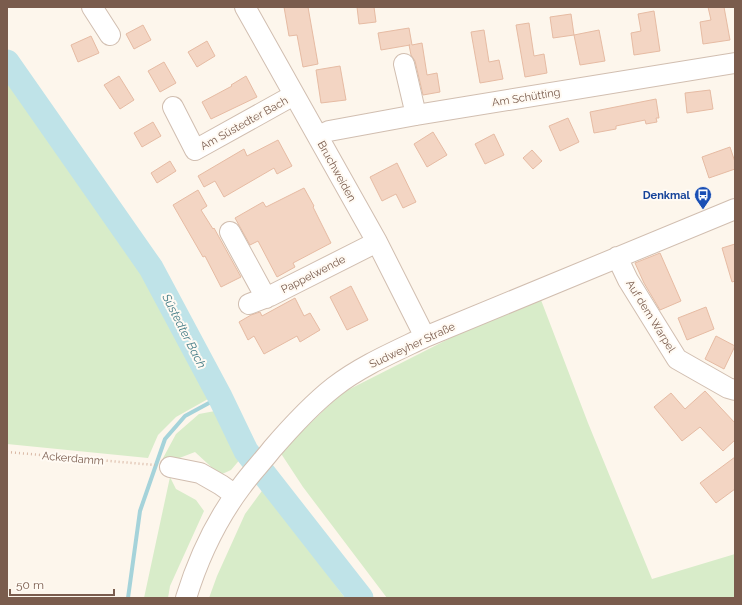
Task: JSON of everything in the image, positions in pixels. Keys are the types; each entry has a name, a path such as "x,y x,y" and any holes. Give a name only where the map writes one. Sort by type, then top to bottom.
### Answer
{"street":[{"path":"92,7 110,35"},
{"name":"Bruchweiden","path":"245,7 377,242 424,337"},
{"name":"Am Schütting","path":"318,136 329,131 416,115 735,63"},
{"path":"404,64 416,115"},
{"name":"Am Süstedter Bach","path":"173,107 195,150 294,95"},
{"name":"Sudweyher Straße","path":"186,598 191,581 219,520 238,491 287,432 317,401 335,386 353,374 424,337 735,209"},
{"name":"Pappelwende","path":"230,232 257,301 377,242"},
{"name":"Auf dem Warpel","path":"617,257 628,280 677,359 728,388 735,390"},
{"path":"170,467 200,473 222,485 238,491"}],"path":[{"name":"Ackerdamm","path":"7,452 140,464"}],"green space":[{"path":"7,74 143,272 197,372 208,399 176,417 158,435 148,458 7,444"},
{"path":"541,300 588,423 652,579 735,554 735,598 387,598 303,487 280,452 342,393 478,324"},
{"path":"215,411 242,457 231,470 220,475 195,452 169,462 162,460 176,434 199,414"},
{"path":"170,477 176,489 196,500 204,511 170,586 168,598 144,598"},
{"path":"264,488 345,598 209,598 217,576 245,514"}],"building":[{"path":"284,7 308,7 318,64 303,67 297,35 289,36"},
{"path":"357,7 374,7 376,22 359,24"},
{"path":"708,7 724,7 730,40 703,44 700,22 711,20"},
{"path":"654,11 660,51 634,55 631,33 641,31 638,14"},
{"path":"571,14 574,35 553,38 550,17"},
{"path":"529,23 534,56 544,54 547,73 525,77 516,25"},
{"path":"143,25 151,40 134,49 126,34"},
{"path":"409,28 412,45 422,43 427,75 437,73 440,92 423,95 415,61 411,55 409,45 381,50 378,33"},
{"path":"484,30 489,62 499,60 503,79 480,83 471,32"},
{"path":"599,30 605,61 580,65 574,35"},
{"path":"91,36 99,53 78,62 71,45"},
{"path":"207,41 215,56 197,67 188,52"},
{"path":"164,62 176,83 160,92 148,71"},
{"path":"340,66 346,100 321,103 316,70"},
{"path":"119,76 134,100 120,109 104,85"},
{"path":"246,76 257,97 211,119 202,102 232,86 231,85"},
{"path":"710,90 713,109 687,113 685,93"},
{"path":"656,99 659,118 656,118 657,122 646,124 645,120 616,126 616,129 594,133 590,112"},
{"path":"568,118 579,142 560,151 549,126"},
{"path":"153,122 161,136 142,147 134,133"},
{"path":"433,132 447,155 427,167 414,144"},
{"path":"494,134 504,155 485,164 475,144"},
{"path":"278,140 292,166 277,174 274,168 224,197 215,181 204,187 198,176 244,149 247,156"},
{"path":"730,147 735,162 735,169 709,178 702,157"},
{"path":"532,150 542,161 533,169 523,158"},
{"path":"170,161 176,171 157,183 151,173"},
{"path":"397,163 416,202 403,208 396,194 382,201 370,177"},
{"path":"304,188 331,243 293,263 295,267 277,277 258,241 250,245 235,218 263,202 266,207"},
{"path":"198,190 207,206 201,210 213,229 214,228 241,277 221,287 205,256 203,257 173,205"},
{"path":"735,244 735,281 732,282 722,248"},
{"path":"660,253 681,301 660,310 644,283 635,263"},
{"path":"351,286 368,320 347,330 330,297"},
{"path":"295,298 304,316 310,313 320,330 300,342 297,336 264,354 254,336 248,340 239,322 260,312 262,316"},
{"path":"706,307 714,329 687,340 678,318"},
{"path":"716,336 735,346 724,369 705,359"},
{"path":"705,391 735,423 735,440 723,451 700,427 682,441 654,407 671,393 685,409"},
{"path":"735,457 735,489 716,503 700,483"}],"waterway":[{"name":"Süstedter Bach","path":"7,62 151,268 220,397 246,451 361,598"},
{"path":"128,598 140,511 165,439 185,416 220,397"}],"place":[{"name":"Denkmal","path":"703,210"}]}
